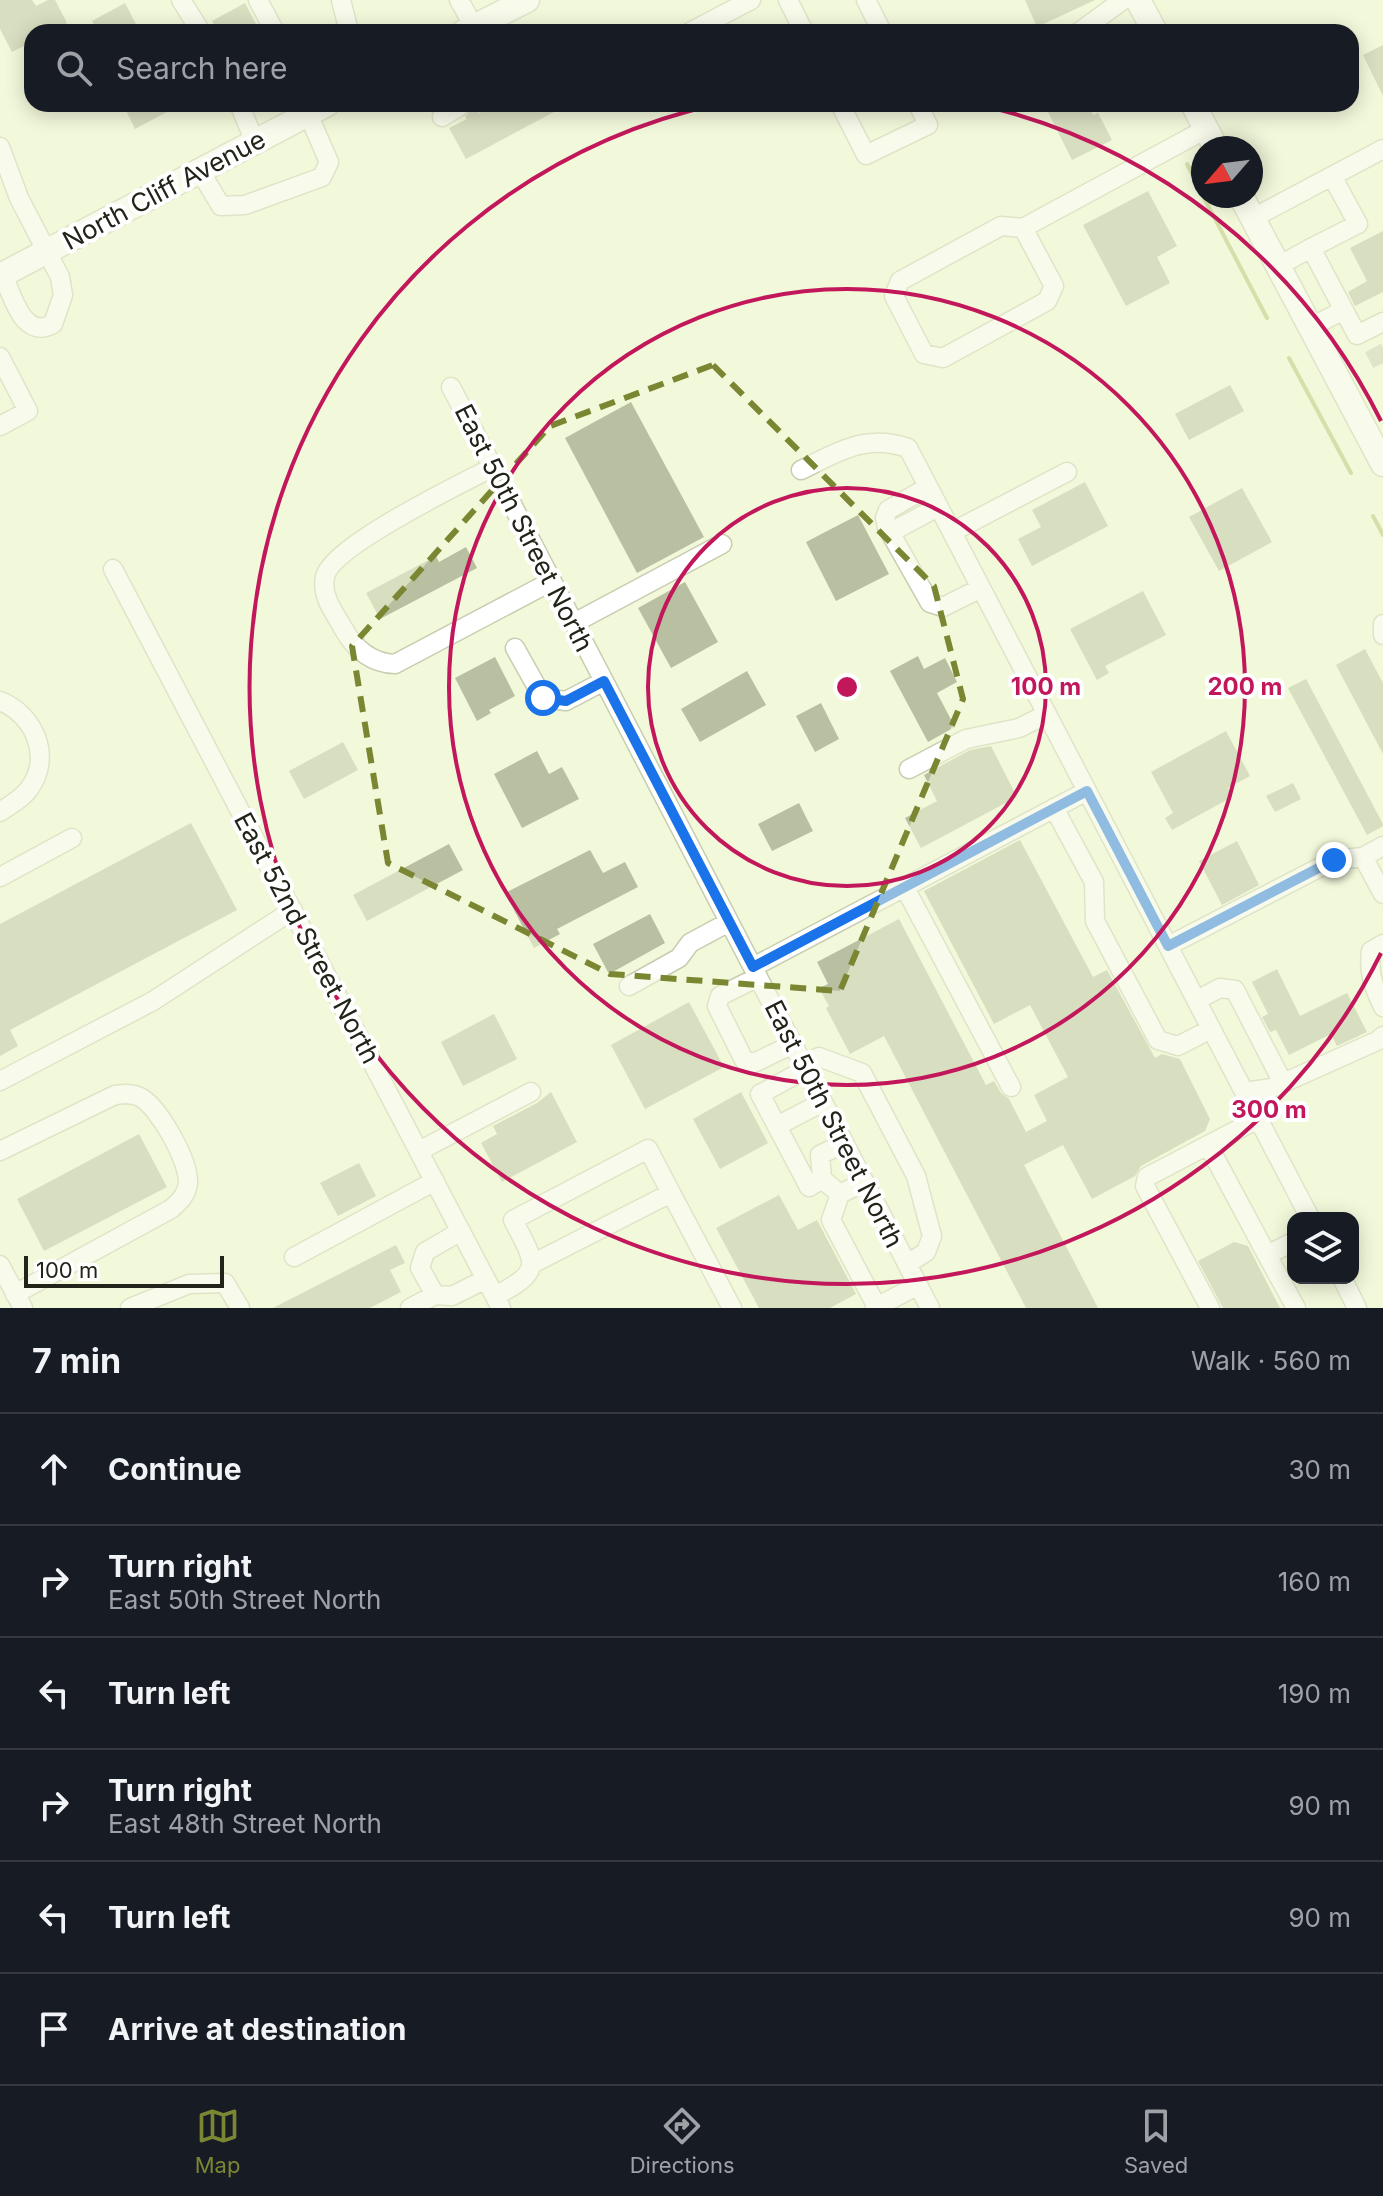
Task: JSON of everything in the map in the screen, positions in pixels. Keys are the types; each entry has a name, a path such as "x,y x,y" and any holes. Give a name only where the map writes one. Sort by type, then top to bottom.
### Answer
{"main road":[{"path":"481,24 527,0"},
{"path":"1138,0 1151,24"},
{"name":"North Cliff Avenue","path":"2,275 309,112"},
{"path":"1197,112 1209,136"},
{"path":"1248,208 1381,454"}],"street":[{"path":"181,0 196,24"},
{"path":"258,0 271,24"},
{"path":"341,0 347,24"},
{"path":"459,0 465,24"},
{"path":"705,24 751,0"},
{"path":"788,0 800,24"},
{"path":"866,0 878,24"},
{"path":"1090,24 1123,0"},
{"path":"242,112 255,142"},
{"path":"200,171 221,206 245,205 322,177 329,162 317,112"},
{"path":"442,117 450,112"},
{"path":"844,112 866,155 928,125 922,112"},
{"path":"0,147 19,198 60,277 63,295 53,324 42,330 33,328 21,314 2,275"},
{"path":"1023,228 1054,286 1047,301 943,358 924,354 894,296 900,281 1001,226 1023,228 1191,148"},
{"path":"1253,218 1383,149"},
{"path":"1278,266 1358,224 1332,176"},
{"path":"1311,248 1357,335 1375,334"},
{"path":"1311,327 1344,310"},
{"path":"0,357 28,411 0,426"},
{"path":"0,378 20,415"},
{"name":"East 50th Street North","path":"451,387 930,1308"},
{"path":"801,470 854,446 879,441 908,448 1307,1212"},
{"path":"493,467 359,540 325,574 324,594 350,642 381,663 395,664 552,581"},
{"path":"952,532 1067,472"},
{"path":"928,487 888,510 885,518 891,532 930,603 943,607 981,588"},
{"path":"891,532 938,507"},
{"path":"574,623 722,544"},
{"name":"East 52nd Street North","path":"113,569 498,1302"},
{"path":"1383,624 1383,635"},
{"path":"515,648 543,698 566,701 604,681"},
{"path":"0,701 20,713 31,726 41,756 30,788 0,812"},
{"path":"909,769 966,739 1019,728 1047,714"},
{"path":"793,1044 754,1063 744,1060 717,1006 720,996 755,972 904,886 1087,791"},
{"path":"1054,808 1094,882 1095,921 1158,1040 1178,1046 1211,1029"},
{"path":"0,877 72,838"},
{"path":"1168,946 1334,860 1363,857 1383,846"},
{"path":"1363,857 1383,894"},
{"path":"904,886 1011,1087"},
{"path":"0,1081 153,1001 293,910"},
{"path":"629,986 679,958 690,943 729,922"},
{"path":"1383,944 1371,951 1369,964 1372,983 1383,1007"},
{"path":"1197,1000 1220,988 1235,990 1283,1083"},
{"path":"1245,1092 1272,1088 1383,1036"},
{"path":"822,1179 809,1187 760,1094 797,1074 804,1065 819,1057 862,1073 916,1176 932,1236 926,1252 907,1264"},
{"path":"419,1151 531,1092"},
{"path":"0,1151 115,1095 135,1095 152,1106 162,1122 184,1162 188,1183 181,1200 171,1209 19,1301 0,1265"},
{"path":"777,1126 823,1102"},
{"path":"1210,1308 1145,1186 1147,1177 1258,1119"},
{"path":"840,1194 822,1179 820,1155 844,1143"},
{"path":"1208,1145 1296,1308"},
{"path":"498,1302 522,1283 529,1275 532,1264 531,1254 513,1220 648,1149 732,1308"},
{"path":"294,1257 435,1181"},
{"path":"864,1182 840,1194 831,1220 876,1307 918,1285"},
{"path":"532,1264 671,1193"},
{"path":"435,1295 420,1268 425,1252 461,1231"},
{"path":"1267,1255 1287,1245"},
{"path":"410,1308 435,1295 452,1296 486,1279"},
{"path":"130,1308 189,1284 225,1283 240,1308"},
{"path":"1345,1284 1357,1308"}],"highlighted area":[{"path":"713,365 934,586 963,699 840,991 610,974 388,863 352,646 550,426"}],"building":[{"path":"0,0 32,0 36,6 55,0 67,23 24,24 24,46 12,52 0,29"},
{"path":"1025,0 1095,0 1043,24 1036,24"},
{"path":"125,3 136,24 94,24 92,21"},
{"path":"245,3 256,24 214,24 212,21"},
{"path":"1383,45 1383,96 1363,55"},
{"path":"127,112 167,112 135,129"},
{"path":"470,112 554,112 466,159 449,128 467,119 465,117"},
{"path":"1048,112 1098,113 1112,140 1072,160"},
{"path":"1148,191 1177,246 1157,257 1170,283 1126,306 1083,225"},
{"path":"1383,231 1383,292 1355,306 1348,292 1367,281 1350,248"},
{"path":"1230,385 1244,411 1189,440 1175,414"},
{"path":"631,402 704,537 637,573 565,438"},
{"path":"1085,482 1108,526 1032,566 1018,539 1041,527 1032,510"},
{"path":"1242,488 1272,542 1219,571 1189,517"},
{"path":"858,515 889,574 836,601 806,542"},
{"path":"466,547 477,568 380,619 366,593 436,556 439,562"},
{"path":"685,582 718,642 671,668 638,608"},
{"path":"1143,591 1166,635 1105,666 1109,673 1097,680 1070,629"},
{"path":"1365,649 1383,683 1383,754 1336,665"},
{"path":"918,656 924,669 945,658 957,682 937,693 955,727 928,742 890,671"},
{"path":"495,657 515,696 489,710 491,713 477,721 455,678"},
{"path":"747,671 766,705 700,742 681,709"},
{"path":"1306,679 1383,824 1367,835 1288,688"},
{"path":"821,703 839,739 815,752 796,716"},
{"path":"1226,731 1250,776 1228,788 1232,797 1172,830 1165,818 1173,813 1151,772"},
{"path":"343,742 358,770 304,799 289,771"},
{"path":"991,746 1017,797 921,848 905,818 937,801 924,775 970,750"},
{"path":"537,751 549,774 562,767 579,799 522,828 494,774"},
{"path":"1293,783 1301,799 1275,812 1266,796"},
{"path":"799,803 813,831 772,851 758,824"},
{"path":"191,823 237,910 10,1030 18,1046 0,1056 0,924"},
{"path":"1020,840 1093,977 1107,970 1155,1058 1162,1054 1180,1059 1210,1119 1205,1131 1141,1166 1135,1176 1092,1199 1063,1145 1024,1165 1098,1308 1026,1308 884,1036 850,1054 819,988 828,984 817,962 899,919 986,1085 994,1081 1009,1099 1026,1132 1047,1121 1034,1095 1068,1077 1030,1005 994,1024 924,891"},
{"path":"1237,841 1259,885 1222,905 1199,861"},
{"path":"449,844 463,870 367,921 353,895"},
{"path":"590,850 603,873 625,862 638,887 557,929 560,934 534,948 505,893"},
{"path":"650,914 665,943 609,974 593,944"},
{"path":"1277,969 1300,1016 1347,993 1367,1032 1337,1046 1331,1034 1289,1055 1276,1030 1270,1032 1262,1017 1268,1014 1252,982"},
{"path":"689,1002 724,1067 645,1109 611,1045"},
{"path":"494,1014 517,1059 463,1086 441,1042"},
{"path":"551,1092 577,1142 502,1182 481,1143 497,1134 493,1126 537,1103"},
{"path":"741,1092 768,1143 720,1169 693,1119"},
{"path":"139,1134 167,1187 44,1251 17,1199"},
{"path":"359,1163 376,1196 338,1216 320,1183"},
{"path":"779,1195 798,1230 817,1220 856,1294 830,1308 759,1308 716,1228"},
{"path":"1234,1242 1248,1246 1280,1308 1223,1308 1198,1261"},
{"path":"396,1245 405,1263 390,1270 401,1292 370,1308 273,1308"}],"waterway":[{"path":"1187,164 1191,172"},
{"path":"1209,208 1267,318"},
{"path":"1289,358 1351,473"},
{"path":"1373,516 1383,535"}],"tunnel":[{"path":"1373,348 1383,367"}],"route":[{"path":"543,698 566,701 604,681 753,967 1087,791 1168,946 1334,860"}]}
